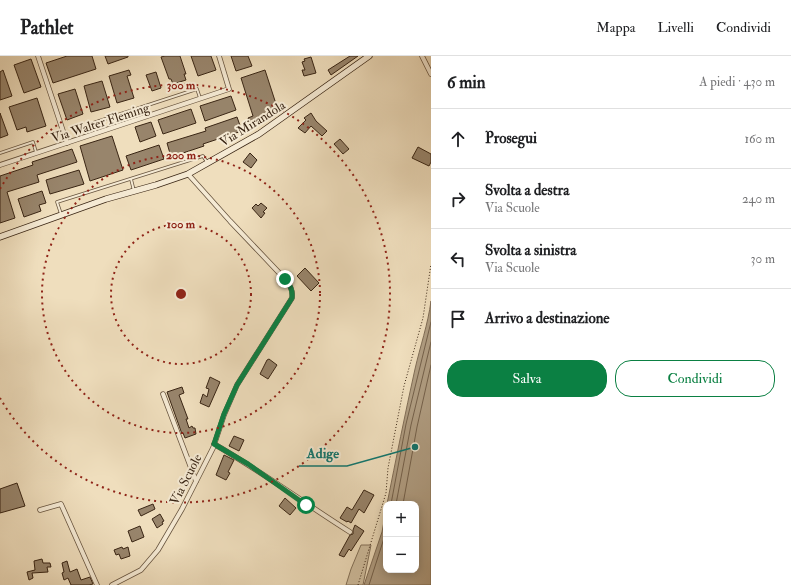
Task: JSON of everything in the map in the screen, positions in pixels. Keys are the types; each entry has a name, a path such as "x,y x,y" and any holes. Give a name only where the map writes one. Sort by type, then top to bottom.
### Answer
{"street":[{"path":"38,56 67,143"},
{"name":"Via Walter Fleming","path":"0,165 230,89 219,56"},
{"name":"Via Mirandola","path":"0,237 106,199 188,174 259,134 369,56"},
{"path":"422,56 431,74"},
{"name":"Via Scuole","path":"112,585 141,570 158,550 182,509 214,444 224,414 237,385 292,298 290,286 285,279 188,174"},
{"path":"164,394 196,481"},
{"path":"214,444 248,464 306,505 350,532"},
{"path":"40,510 61,504 97,585"}],"lane":[{"path":"96,134 93,123 197,89 200,99"},
{"path":"145,106 149,116"},
{"path":"0,153 33,142 36,153"},
{"path":"61,215 57,202 203,156 207,163"},
{"path":"131,179 134,191"}],"path":[{"path":"358,585 386,493 388,468 404,386 423,318 431,264"}],"shaded area":[{"path":"361,545 371,545 363,585 346,585 351,569"}],"water":[{"path":"431,301 431,585 364,585 383,527 383,573 419,573 419,501 388,501 411,386"}],"building":[{"path":"67,56 92,56 96,69 53,83 46,63"},
{"path":"105,56 128,56 128,57 108,64"},
{"path":"180,56 186,74 184,74 186,80 173,84 171,79 169,79 161,57"},
{"path":"191,56 211,56 216,70 198,76"},
{"path":"231,56 248,56 252,66 236,71"},
{"path":"350,56 358,56 331,75 328,70"},
{"path":"311,57 316,73 304,76 302,70 305,70 302,62 305,61 304,59"},
{"path":"31,59 41,87 24,93 14,65"},
{"path":"3,70 12,96 0,100 0,72"},
{"path":"129,70 131,75 127,76 134,98 117,103 109,76"},
{"path":"265,70 277,107 268,111 269,114 261,116 263,121 250,125 248,118 253,116 241,78"},
{"path":"156,72 161,88 152,91 146,75"},
{"path":"102,81 110,107 91,112 84,86"},
{"path":"75,89 83,114 67,120 58,94"},
{"path":"231,96 236,110 205,121 200,106"},
{"path":"37,98 46,126 27,132 26,127 17,130 9,107"},
{"path":"191,109 196,123 163,134 158,120"},
{"path":"0,113 8,135 0,138"},
{"path":"311,113 316,121 327,131 322,136 311,126 305,133 298,128 306,120 304,118"},
{"path":"237,117 242,131 203,144 204,146 171,157 167,143 206,131 205,128"},
{"path":"151,122 156,136 140,142 135,127"},
{"path":"112,136 123,170 90,181 80,146"},
{"path":"340,139 349,149 343,154 334,144"},
{"path":"159,145 164,159 131,170 126,156"},
{"path":"418,147 431,154 431,162 429,166 412,158"},
{"path":"72,149 77,162 37,175 39,182 7,192 15,218 0,223 0,176 33,165 32,162"},
{"path":"250,153 257,160 251,168 243,162"},
{"path":"79,170 84,184 50,194 46,180"},
{"path":"42,191 46,203 39,205 41,211 24,217 18,199"},
{"path":"261,203 267,208 263,212 265,213 261,218 252,208 256,204 258,206"},
{"path":"305,268 319,283 311,291 297,276"},
{"path":"269,359 277,365 268,379 260,374 267,360"},
{"path":"210,377 220,382 209,407 200,403 203,394 207,397 209,389 206,388"},
{"path":"182,387 184,393 179,395 188,419 186,419 189,428 192,426 195,428 196,434 185,438 183,433 182,434 167,392"},
{"path":"234,436 244,440 239,451 229,446"},
{"path":"224,455 234,460 226,480 216,475"},
{"path":"17,483 25,506 0,513 0,489"},
{"path":"364,490 374,495 364,513 359,509 351,523 340,518 347,507 352,510"},
{"path":"285,498 296,508 290,515 279,506"},
{"path":"153,504 155,509 141,516 138,510"},
{"path":"160,514 164,521 162,522 163,524 157,528 152,519"},
{"path":"355,525 364,531 351,551 349,549 344,557 339,555 350,535 353,534"},
{"path":"140,526 144,537 132,542 128,531"},
{"path":"122,547 123,549 128,547 130,556 121,559 119,554 116,555 114,550"},
{"path":"42,559 43,563 50,563 51,567 47,567 48,572 32,573 33,578 29,580 27,572 35,570 34,561"},
{"path":"67,561 70,572 77,569 81,580 90,577 93,584 71,585 68,578 64,580 62,563"}],"place":[{"name":"Adige","path":"415,447"}],"route":[{"path":"285,279 290,286 292,298 237,385 224,414 214,444 248,464 306,505"}]}
